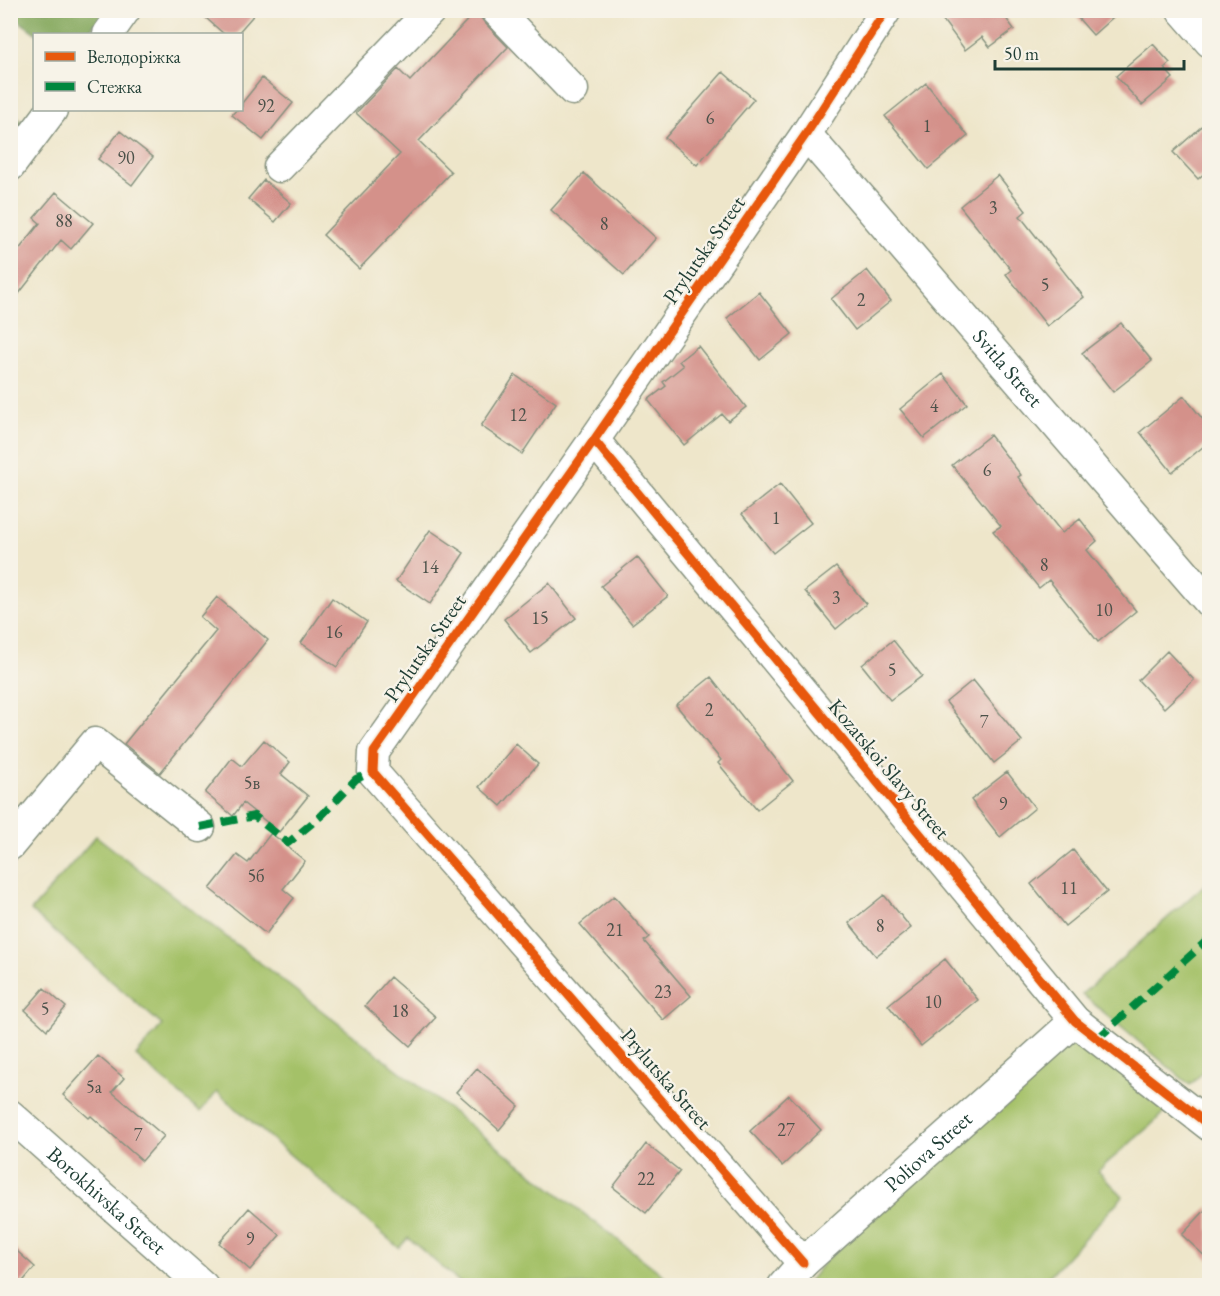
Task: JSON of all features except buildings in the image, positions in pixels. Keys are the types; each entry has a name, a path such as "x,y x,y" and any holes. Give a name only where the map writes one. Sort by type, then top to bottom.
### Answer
{"street":[{"path":"109,33 125,10"},
{"path":"279,167 431,10"},
{"path":"495,10 573,90"},
{"name":"Prylutska Street","path":"803,1263 373,772 374,752 806,134 886,10"},
{"path":"1182,10 1209,42"},
{"path":"10,166 51,111"},
{"name":"Svitla Street","path":"806,134 1209,603"},
{"name":"Kozatskoi Slavy Street","path":"594,440 1075,1021 1209,1126"},
{"path":"10,845 95,743 200,827"},
{"name":"Poliova Street","path":"783,1286 803,1263 1075,1021"},
{"name":"Borokhivska Street","path":"10,1115 203,1286"}],"green space":[{"path":"11,10 105,11 88,33 36,33 11,15"},
{"path":"11,112 22,122 11,138"},
{"path":"96,836 676,1285 463,1285 408,1238 399,1248 217,1092 200,1112 136,1056 162,1025 31,911"},
{"path":"1209,881 1209,1066 1190,1085 1082,994"},
{"path":"1077,1038 1168,1110 1098,1171 1123,1196 1041,1285 805,1286 826,1260"}],"marked path":[{"path":"200,827 254,816 288,843 322,815 356,779 373,772"},
{"path":"1097,1039 1210,938"}],"cycle path":[{"path":"803,1263 373,772 374,752 806,134 886,10"},
{"path":"594,440 1075,1021 1210,1126"}]}
